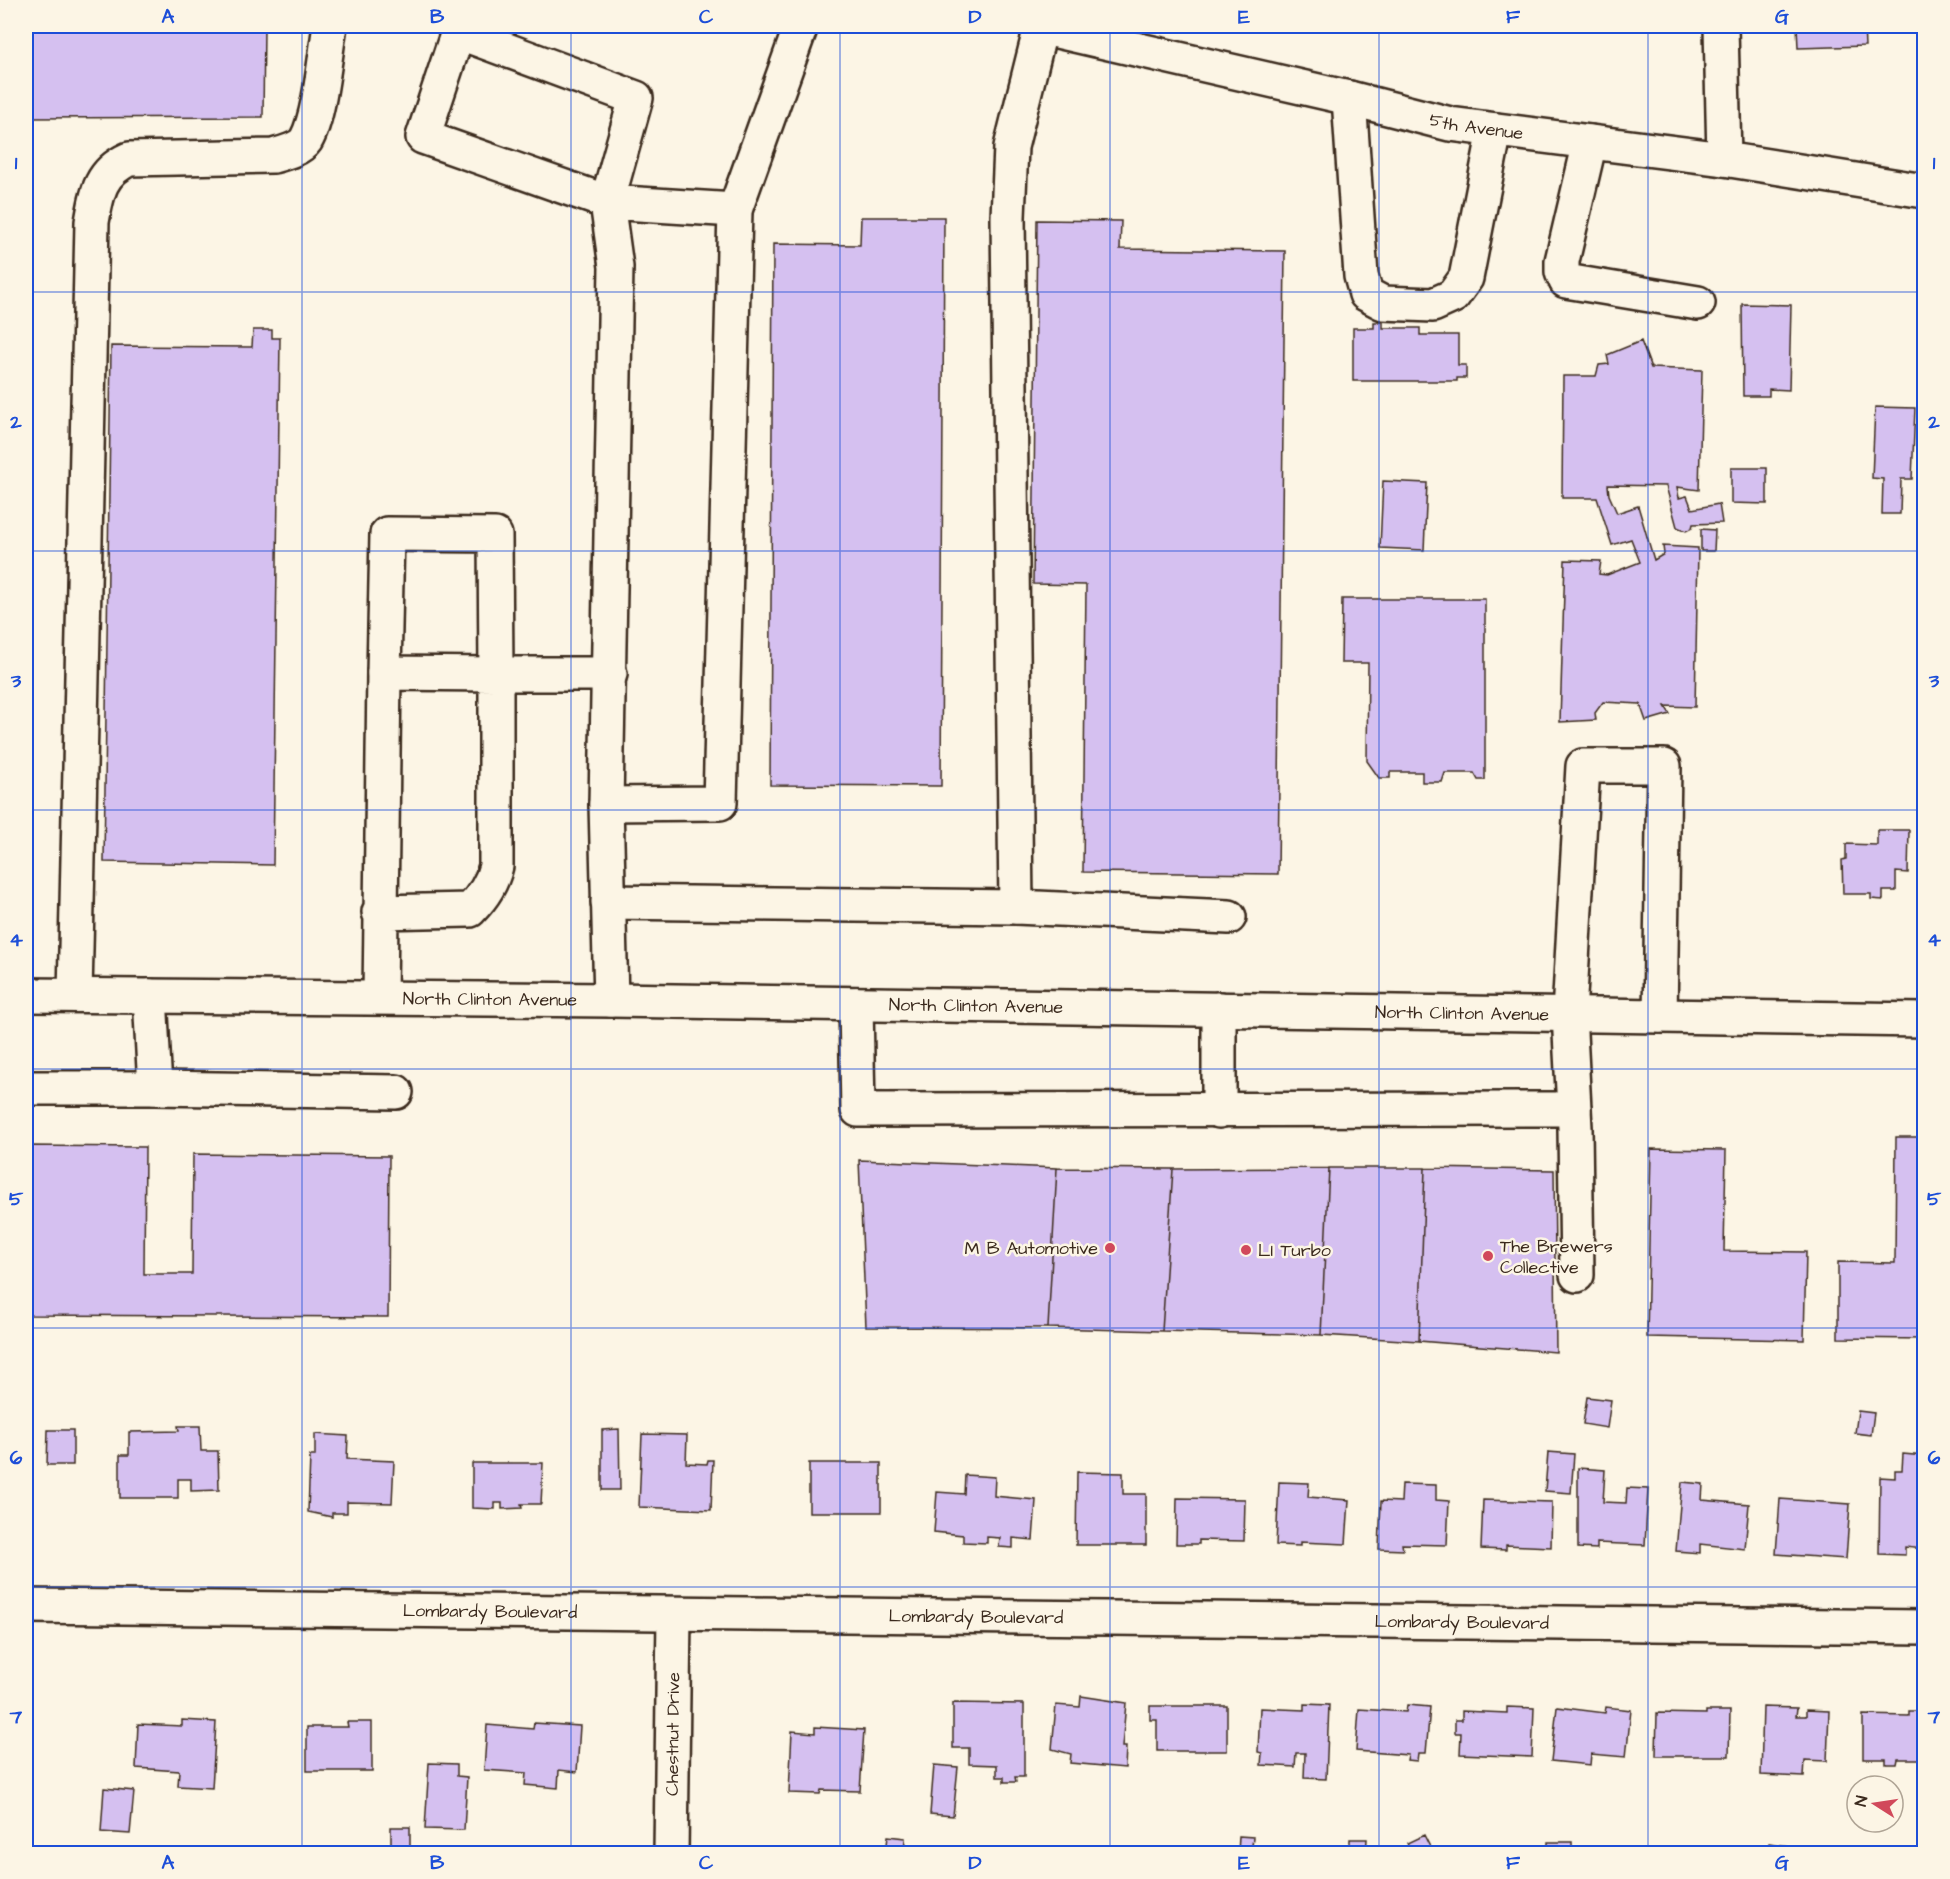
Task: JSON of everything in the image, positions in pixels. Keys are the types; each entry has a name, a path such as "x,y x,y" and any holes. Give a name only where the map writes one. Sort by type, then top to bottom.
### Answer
{"street":[{"path":"75,996 92,222 97,192 112,166 129,159 273,156 289,152 305,141 314,117 330,26"},
{"path":"606,804 720,803 735,210 801,26"},
{"path":"1017,907 1009,205 1011,147 1038,26"},
{"name":"5th Avenue","path":"1038,26 1349,98 1450,124 1724,159 1924,190"},
{"path":"1721,26 1724,159"},
{"path":"611,1000 606,804 610,675 615,267 607,202 636,98 458,32 423,137 607,202 735,210"},
{"path":"1349,98 1361,276 1366,294 1383,303 1433,305 1453,296 1466,278 1495,130"},
{"path":"1590,142 1562,261 1562,272 1566,281 1698,303"},
{"path":"379,912 470,910 483,897 493,879 496,866 495,535 387,534 379,912 380,997"},
{"path":"384,673 610,675"},
{"path":"1577,1275 1574,1109 1569,1014 1583,766 1664,766 1660,1016"},
{"path":"608,902 1017,907 1230,917"},
{"name":"North Clinton Avenue","path":"26,995 611,1000 1924,1020"},
{"path":"150,996 155,1088"},
{"path":"856,1004 858,1110 1574,1109"},
{"path":"1219,1009 1219,1111"},
{"path":"26,1088 396,1092"},
{"name":"Lombardy Boulevard","path":"26,1606 1924,1627"},
{"name":"Chestnut Drive","path":"671,1854 674,1614"}],"building":[{"path":"26,26 264,26 263,117 26,118"},
{"path":"1797,26 1864,26 1865,46 1798,48"},
{"path":"861,217 944,217 941,786 770,785 773,244 860,245"},
{"path":"1037,220 1121,221 1120,249 1285,251 1278,874 1083,872 1086,585 1033,584"},
{"path":"1742,304 1791,305 1789,390 1769,389 1769,396 1743,396"},
{"path":"1374,322 1383,322 1383,328 1420,328 1420,335 1458,335 1458,365 1466,365 1466,378 1457,378 1457,381 1353,381 1353,328 1374,328"},
{"path":"253,330 272,330 272,338 280,338 273,865 104,862 111,346 252,347"},
{"path":"1641,341 1651,368 1702,370 1699,490 1677,487 1679,498 1687,496 1692,509 1719,504 1722,523 1693,524 1692,528 1686,531 1677,527 1666,486 1608,485 1609,495 1617,513 1638,506 1654,560 1664,554 1663,546 1698,548 1695,707 1665,706 1670,714 1646,721 1640,704 1603,702 1595,713 1596,720 1560,722 1565,560 1601,561 1599,574 1607,575 1640,562 1631,539 1612,545 1597,498 1562,498 1563,376 1596,376 1599,365 1609,364 1607,355"},
{"path":"1875,407 1915,408 1912,479 1901,479 1900,514 1882,514 1883,479 1872,478"},
{"path":"1731,468 1767,468 1767,504 1731,503"},
{"path":"1383,481 1427,483 1424,550 1380,548"},
{"path":"1701,529 1715,530 1714,551 1701,551"},
{"path":"1342,599 1485,599 1485,780 1478,780 1474,773 1445,773 1442,782 1422,782 1422,772 1390,772 1390,778 1379,778 1367,761 1368,663 1341,663"},
{"path":"1877,830 1909,830 1908,873 1896,872 1896,891 1883,891 1883,900 1871,899 1871,894 1843,894 1842,860 1846,859 1846,844 1877,845"},
{"path":"1896,1137 1924,1137 1924,1339 1838,1338 1838,1262 1895,1263"},
{"path":"26,1146 145,1147 144,1274 192,1274 193,1154 389,1156 388,1317 26,1315"},
{"path":"1651,1149 1726,1150 1724,1251 1806,1252 1804,1340 1647,1337"},
{"path":"859,1160 1057,1168 1048,1328 866,1327"},
{"name":"M B Automotive","path":"1057,1168 1173,1169 1162,1331 1048,1328"},
{"path":"1329,1168 1425,1168 1419,1341 1321,1335"},
{"name":"LI Turbo","path":"1329,1168 1321,1335 1162,1331 1173,1169"},
{"name":"The Brewers Collective","path":"1425,1168 1554,1170 1556,1352 1419,1341"},
{"path":"1587,1397 1611,1400 1607,1428 1583,1424"},
{"path":"1858,1411 1874,1413 1871,1435 1855,1433"},
{"path":"178,1426 200,1426 201,1451 218,1451 219,1490 191,1491 191,1479 178,1479 178,1498 120,1498 120,1455 129,1455 129,1432 179,1431"},
{"path":"619,1429 620,1490 602,1490 602,1430"},
{"path":"48,1430 73,1430 73,1465 47,1465"},
{"path":"315,1434 348,1436 347,1459 394,1461 392,1503 347,1502 347,1513 332,1513 332,1517 308,1512 310,1456 315,1456"},
{"path":"642,1434 687,1435 686,1463 707,1464 708,1460 713,1460 711,1510 639,1507"},
{"path":"1548,1452 1574,1454 1571,1493 1545,1491"},
{"path":"1903,1454 1924,1456 1924,1549 1905,1547 1905,1555 1879,1554 1880,1477 1895,1478 1895,1470 1902,1470"},
{"path":"472,1463 543,1463 541,1504 521,1504 522,1508 502,1509 502,1503 495,1503 495,1509 472,1508"},
{"path":"809,1463 881,1463 881,1512 809,1512"},
{"path":"1578,1468 1605,1470 1603,1502 1626,1503 1627,1488 1648,1489 1645,1545 1597,1543 1597,1549 1578,1548"},
{"path":"1077,1472 1123,1473 1123,1494 1146,1494 1146,1545 1076,1545"},
{"path":"965,1475 995,1477 994,1496 1036,1500 1033,1540 1013,1538 1013,1548 999,1547 1000,1538 987,1537 987,1543 963,1542 963,1535 934,1532 937,1492 964,1494"},
{"path":"1279,1482 1309,1483 1308,1497 1349,1500 1346,1544 1300,1542 1300,1546 1276,1545"},
{"path":"1682,1482 1703,1484 1702,1500 1749,1504 1745,1549 1700,1544 1700,1553 1676,1551"},
{"path":"1402,1484 1436,1485 1436,1500 1449,1501 1447,1545 1402,1544 1403,1550 1379,1549 1381,1501 1401,1502"},
{"path":"1177,1498 1245,1499 1244,1541 1199,1540 1199,1544 1176,1544"},
{"path":"1780,1499 1850,1504 1846,1559 1776,1554"},
{"path":"1483,1500 1552,1502 1551,1547 1506,1545 1506,1550 1481,1549"},
{"path":"1081,1696 1126,1703 1122,1747 1126,1747 1125,1768 1070,1763 1071,1754 1052,1749 1056,1705 1080,1707"},
{"path":"953,1703 1024,1704 1024,1777 1015,1777 1016,1782 1004,1782 1004,1777 997,1777 997,1765 969,1764 969,1748 953,1748"},
{"path":"1304,1704 1329,1705 1326,1779 1304,1778 1305,1753 1296,1753 1295,1767 1261,1765 1262,1753 1258,1752 1260,1708 1304,1710"},
{"path":"1407,1705 1430,1707 1426,1753 1418,1753 1417,1761 1407,1760 1408,1755 1356,1751 1359,1709 1406,1712"},
{"path":"1150,1706 1227,1706 1227,1751 1157,1751 1157,1720 1150,1720"},
{"path":"1507,1707 1534,1708 1532,1757 1460,1754 1461,1733 1455,1733 1455,1720 1462,1720 1462,1711 1507,1713"},
{"path":"1557,1707 1605,1713 1606,1707 1631,1710 1626,1757 1591,1754 1590,1765 1551,1761"},
{"path":"1763,1707 1797,1708 1796,1716 1806,1716 1806,1710 1829,1711 1827,1761 1805,1760 1804,1777 1761,1775"},
{"path":"1706,1711 1730,1711 1729,1756 1656,1756 1657,1713 1706,1714"},
{"path":"1909,1711 1924,1711 1924,1759 1898,1759 1897,1764 1886,1764 1886,1759 1863,1759 1863,1715 1909,1716"},
{"path":"26,1714 29,1714 31,1759 26,1759"},
{"path":"182,1720 216,1722 212,1788 178,1786 179,1771 136,1768 138,1724 182,1726"},
{"path":"347,1722 372,1722 372,1771 307,1771 307,1727 348,1727"},
{"path":"534,1723 580,1726 577,1772 559,1770 558,1788 525,1785 526,1773 484,1770 487,1725 533,1729"},
{"path":"815,1727 864,1730 860,1791 821,1790 820,1794 789,1793 792,1731 815,1733"},
{"path":"429,1763 457,1764 457,1776 467,1777 464,1830 425,1829"},
{"path":"934,1765 958,1767 953,1816 930,1814"},
{"path":"104,1788 134,1791 130,1834 101,1832"},
{"path":"391,1827 410,1827 410,1846 391,1846"},
{"path":"1424,1835 1431,1849 1420,1854 1412,1854 1407,1843"},
{"path":"888,1836 905,1838 904,1854 886,1854"},
{"path":"1239,1836 1253,1837 1251,1854 1238,1854"},
{"path":"1350,1839 1367,1839 1366,1854 1350,1854"},
{"path":"1548,1842 1572,1842 1572,1854 1548,1854"},
{"path":"1769,1843 1795,1847 1794,1854 1767,1854"}],"place":[{"name":"M B Automotive","path":"1110,1248"},
{"name":"LI Turbo","path":"1246,1250"},
{"name":"The Brewers Collective","path":"1488,1256"}]}
